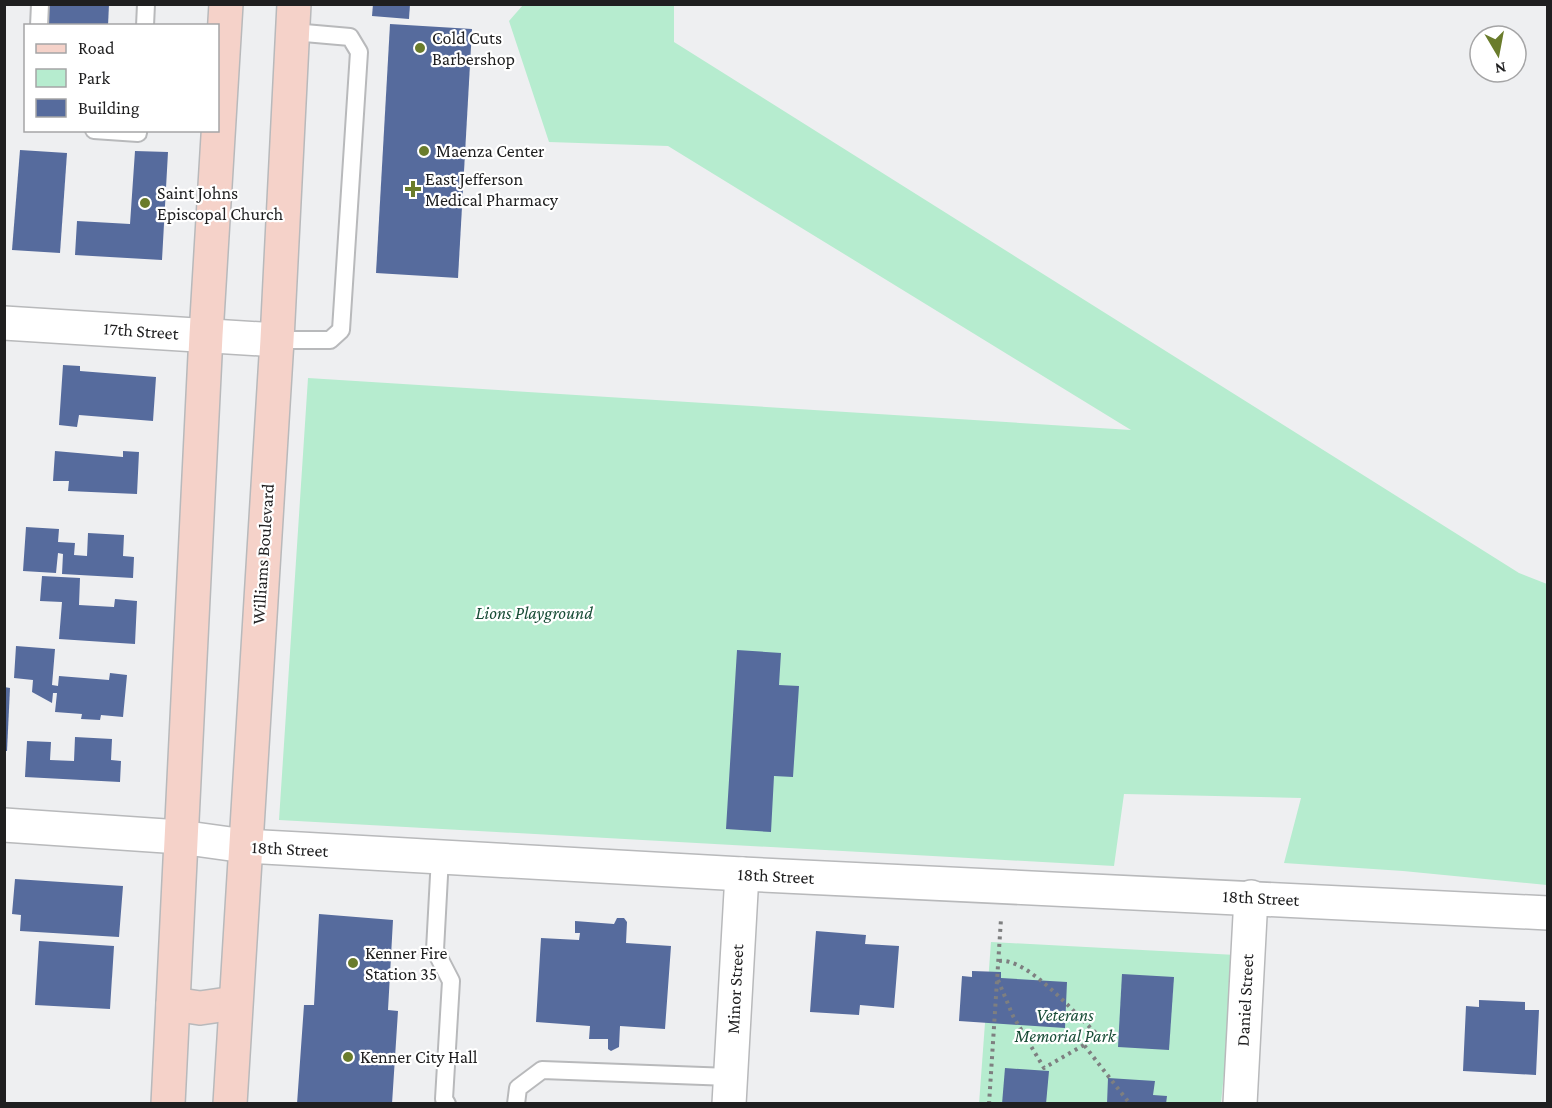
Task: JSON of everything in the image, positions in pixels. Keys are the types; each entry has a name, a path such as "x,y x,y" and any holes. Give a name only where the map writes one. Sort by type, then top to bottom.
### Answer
{"main road":[{"path":"219,87 226,4"},
{"name":"Williams Boulevard","path":"230,1104 277,340 293,18"},
{"path":"168,1104 217,132"},
{"path":"173,1004 200,1008 235,1003"}],"street":[{"name":"17th Street","path":"4,323 277,340"},
{"name":"18th Street","path":"4,825 180,837 245,846 742,874 1548,913"},
{"name":"Minor Street","path":"730,1090 742,874"},
{"name":"Daniel Street","path":"1240,1104 1251,897"}],"lane":[{"path":"39,24 40,4"},
{"path":"145,24 146,4"},
{"path":"277,340 330,340 341,330 359,51 350,37 293,18"},
{"path":"123,132 138,132"},
{"path":"440,857 435,950 452,981 444,1099 447,1104"},
{"path":"516,1104 518,1088 542,1070 730,1090"}],"path":[{"path":"989,1104 1004,886"},
{"path":"997,978 1013,1016 1044,1068 1084,1045 1097,1034 1030,972 1008,960 999,961"},
{"path":"1084,1045 1130,1104"}],"green space":[{"name":"Lions Playground","path":"523,5 674,5 674,42 1519,573 1547,584 1547,885 1403,871 1284,863 1301,798 1124,794 1114,866 279,820 308,378 1131,430 668,146 549,142 509,21"},
{"name":"Veterans Memorial Park","path":"991,942 1236,955 1221,1103 979,1104"}],"building":[{"path":"47,4 109,4 108,24 46,24"},
{"path":"373,4 410,4 409,19 372,16"},
{"name":"Maenza Center","path":"390,24 472,29 458,278 376,273"},
{"path":"20,150 67,153 60,253 12,250"},
{"path":"135,151 168,152 162,260 75,255 77,221 130,224"},
{"path":"63,365 80,366 80,371 156,377 153,421 79,415 77,427 59,425"},
{"path":"55,451 123,457 123,451 139,452 137,494 68,491 69,481 53,481"},
{"path":"26,527 59,529 58,542 75,543 74,555 87,556 88,533 124,535 123,556 134,557 133,578 62,574 63,554 58,553 56,573 23,571"},
{"path":"42,576 80,578 79,605 114,607 115,599 137,601 135,644 59,639 62,602 40,601"},
{"path":"16,646 55,649 52,685 58,686 59,676 109,680 110,673 127,675 123,717 101,715 100,720 81,719 82,714 55,712 57,693 53,693 52,703 32,692 33,680 14,678"},
{"path":"737,650 781,653 779,685 799,686 793,777 774,776 771,832 726,829"},
{"path":"4,687 10,688 7,751 4,751"},
{"path":"75,737 112,739 111,760 121,761 120,782 25,777 27,741 51,742 50,760 74,761"},
{"path":"15,879 123,886 119,937 20,931 21,915 12,914"},
{"path":"319,914 393,920 388,1010 398,1011 392,1104 297,1104 304,1005 314,1005"},
{"path":"617,918 624,918 627,922 626,943 671,946 665,1029 620,1026 619,1047 611,1051 608,1049 608,1039 589,1039 590,1026 536,1022 541,938 579,940 580,933 575,933 575,921 614,924"},
{"path":"816,931 866,935 865,944 899,946 894,1008 860,1005 859,1015 810,1012"},
{"path":"39,941 114,946 110,1009 35,1005"},
{"path":"972,971 1001,972 1001,978 1067,982 1065,1028 959,1021 962,976 972,977"},
{"path":"1122,974 1174,977 1169,1050 1118,1047"},
{"path":"1479,1000 1525,1002 1525,1010 1539,1010 1536,1075 1463,1071 1466,1006 1479,1007"},
{"path":"1005,1068 1049,1071 1046,1104 1002,1104"},
{"path":"1108,1078 1155,1081 1153,1095 1167,1096 1166,1104 1107,1104"}],"place":[{"name":"Cold Cuts Barbershop","path":"420,48"},
{"name":"Maenza Center","path":"424,151"},
{"name":"East Jefferson Medical Pharmacy","path":"413,189"},
{"name":"Saint Johns Episcopal Church","path":"145,203"},
{"name":"Kenner Fire Station 35","path":"353,963"},
{"name":"Kenner City Hall","path":"348,1057"}]}
